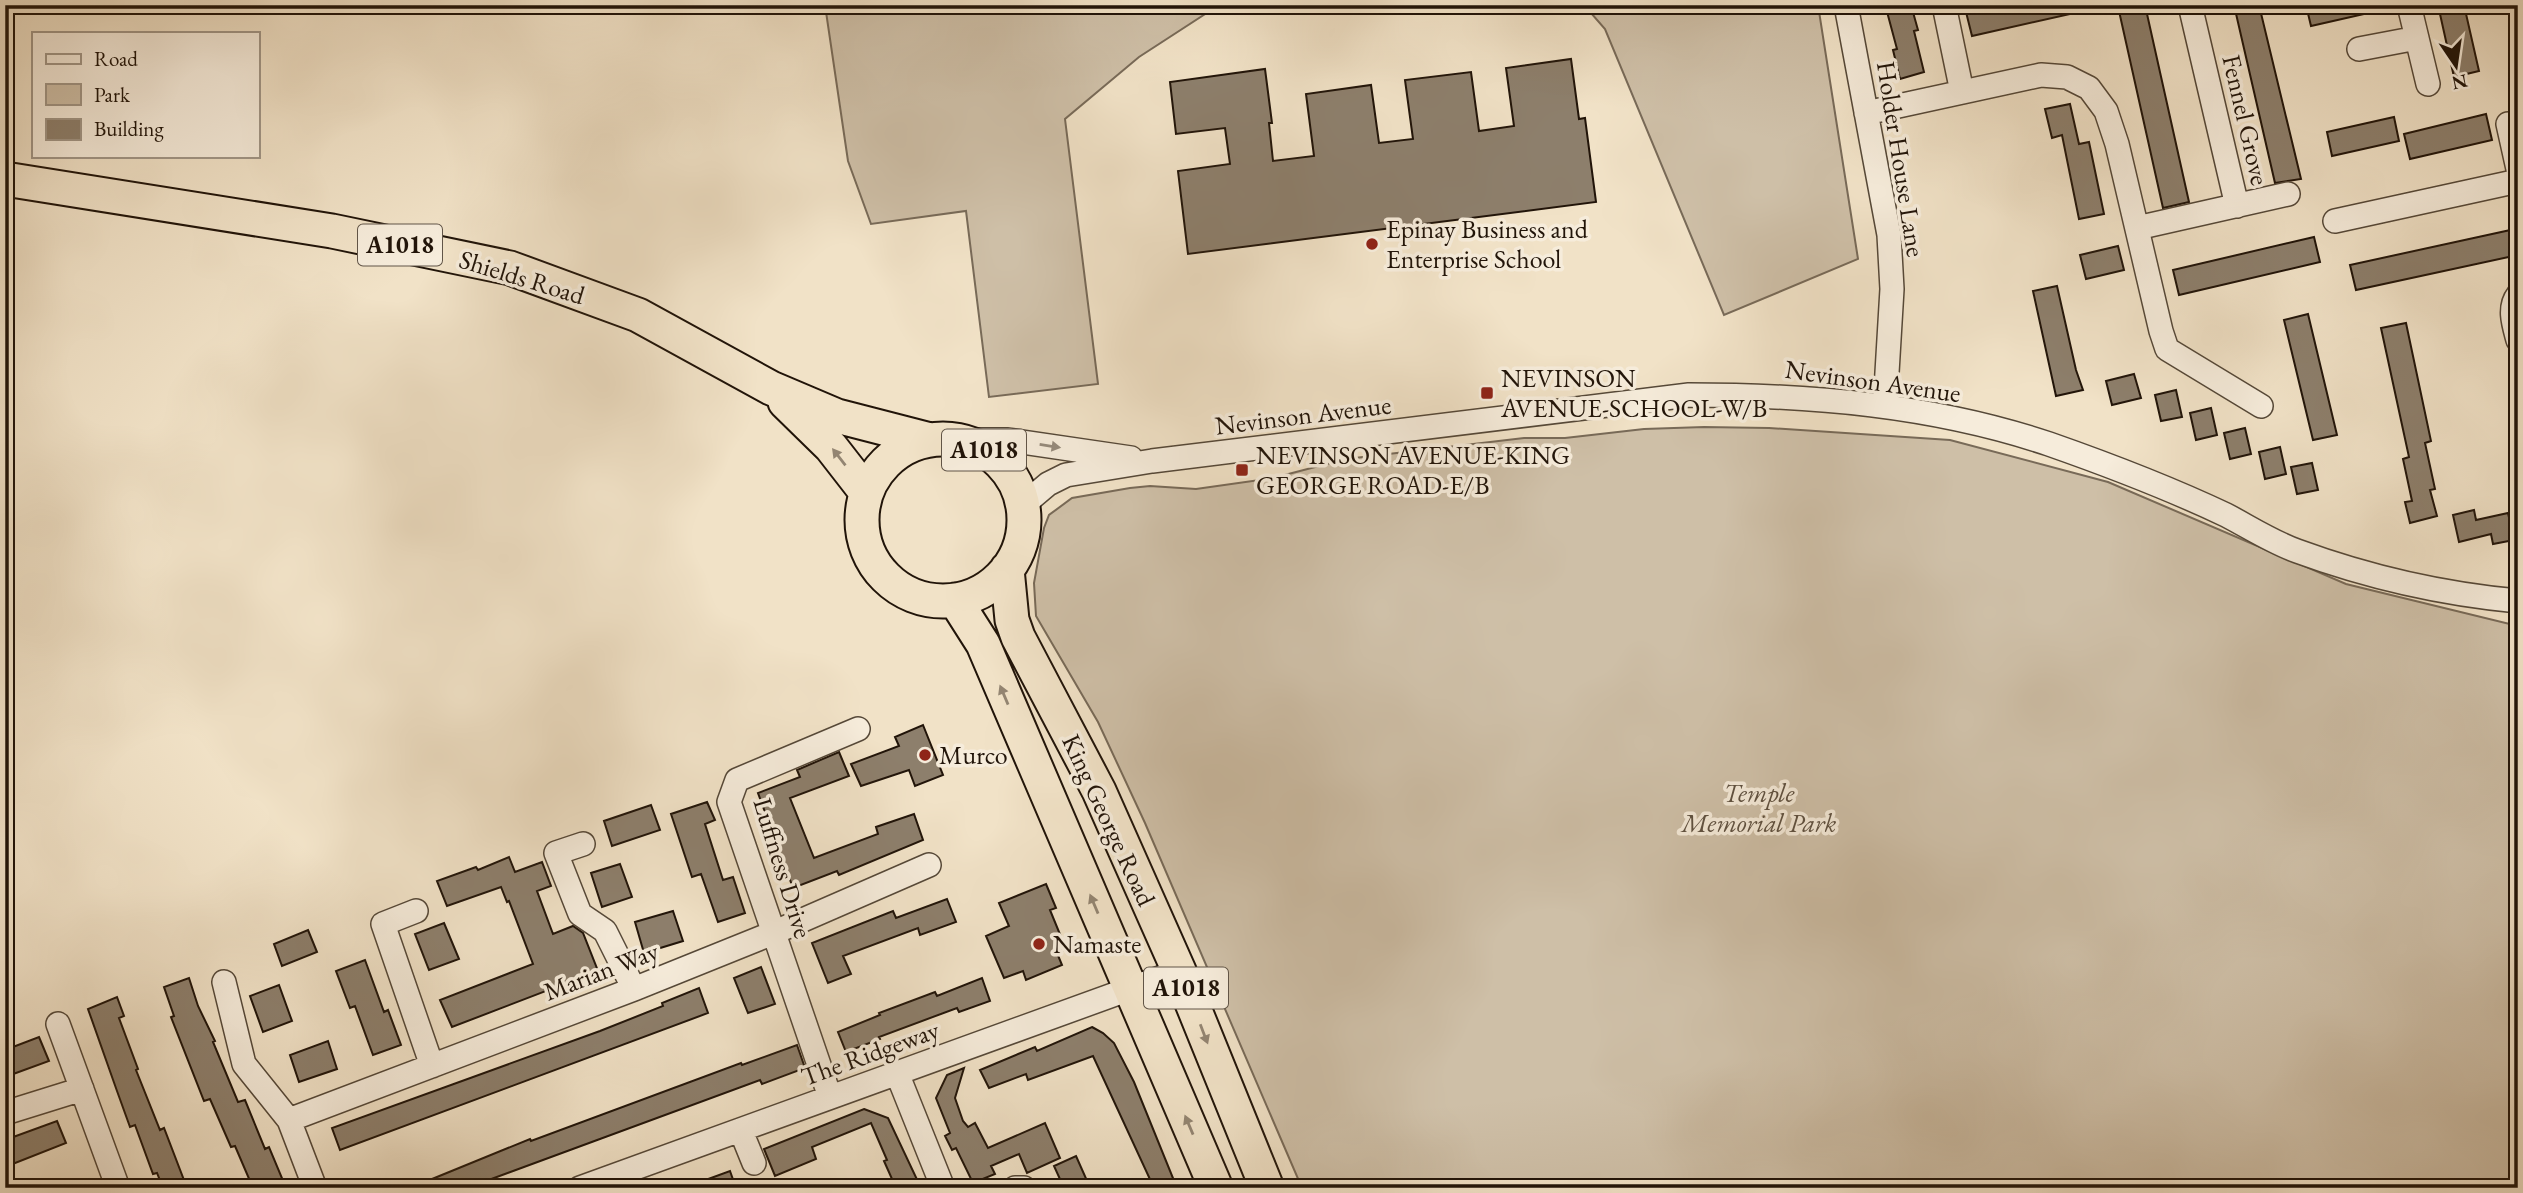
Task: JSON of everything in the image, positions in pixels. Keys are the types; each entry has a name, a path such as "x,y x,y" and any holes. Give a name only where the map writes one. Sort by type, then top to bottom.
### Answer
{"highway":[{"name":"Shields Road","path":"5,180 332,231 510,268 638,314 771,388 837,416 944,440"},
{"name":"Shields Road","path":"771,388 831,447 866,492"},
{"name":"A1018","path":"944,440 981,448 1000,463 1015,483 1023,506 1023,528 1018,550 1007,569 992,584 975,594 955,600 927,600 901,590 880,571 866,547 861,519 866,492 876,473 891,457 909,446 944,440"},
{"name":"King George Road","path":"1007,569 1012,620 1018,637 1099,791 1179,971 1266,1188"},
{"name":"King George Road","path":"955,600 982,644 1216,1188"}],"street":[{"name":"Holder House Lane","path":"1846,5 1889,234 1892,289 1885,406"},
{"path":"1944,5 1962,92"},
{"name":"Fennel Grove","path":"2190,5 2237,206"},
{"path":"2409,5 2428,84"},
{"path":"2360,49 2417,38"},
{"path":"1866,113 2041,75 2067,77 2089,88 2106,111 2117,144 2167,349 2261,406"},
{"path":"2508,124 2518,169"},
{"path":"2335,221 2518,181"},
{"name":"Fennel Grove","path":"2137,228 2288,194"},
{"path":"2518,295 2512,302 2518,340"},
{"name":"Nevinson Avenue","path":"1023,506 1048,484 1066,475 1152,461 1689,395 1769,395 1885,406 1982,424 2047,443 2163,487 2295,550 2402,584 2476,597 2518,601"},
{"name":"Nevinson Avenue","path":"944,440 1008,440 1152,461"},
{"name":"Luffness Drive","path":"830,1097 729,802 737,780 859,729"},
{"path":"583,844 556,853 562,872 580,914 605,931 634,989"},
{"name":"Marian Way","path":"289,1120 634,989 773,933 929,865"},
{"path":"416,911 383,924 432,1066"},
{"name":"The Ridgeway","path":"580,1188 1179,971"},
{"path":"224,982 244,1064 289,1120 315,1188"},
{"path":"58,1024 118,1188"},
{"path":"897,1073 943,1188"},
{"path":"5,1113 82,1089"},
{"path":"741,1131 754,1163"},
{"path":"1015,1188 1024,1188"}],"green space":[{"path":"825,5 1219,5 1139,57 1065,119 1098,384 989,397 966,211 871,224 848,161"},
{"path":"1584,5 1818,5 1858,259 1724,315 1605,29"},
{"name":"Temple Memorial Park","path":"1769,428 1950,440 2108,482 2346,584 2518,626 2518,1188 1302,1188 1145,823 1098,722 1036,616 1034,583 1049,515 1072,498 1130,488 1150,486 1196,489 1273,478 1346,459 1524,438 1565,438 1644,429"}],"building":[{"path":"1911,5 1918,30 1914,31 1924,72 1900,79 1893,50 1897,49 1886,8"},
{"path":"1993,5 2078,5 2079,12 1972,36 1966,12"},
{"path":"2145,5 2189,202 2163,208 2119,11"},
{"path":"2234,5 2259,5 2301,179 2275,183"},
{"path":"2306,5 2373,5 2373,12 2311,26"},
{"path":"2438,5 2464,5 2479,71 2454,77"},
{"path":"1571,59 1579,119 1585,118 1596,202 1188,254 1178,171 1230,164 1225,128 1176,134 1170,82 1265,69 1272,123 1269,123 1273,161 1314,156 1306,94 1371,85 1379,143 1413,139 1405,80 1471,72 1479,131 1514,126 1506,68"},
{"path":"2070,104 2079,144 2089,142 2104,214 2079,219 2062,135 2052,138 2045,109"},
{"path":"2486,114 2492,140 2410,159 2404,134"},
{"path":"2394,117 2399,141 2332,156 2327,132"},
{"path":"2515,229 2518,255 2356,290 2350,265"},
{"path":"2314,237 2320,262 2179,295 2173,270"},
{"path":"2118,246 2124,270 2086,279 2080,255"},
{"path":"2057,286 2083,390 2056,396 2033,291"},
{"path":"2308,314 2337,435 2313,440 2284,320"},
{"path":"2406,323 2431,441 2425,443 2435,489 2430,490 2437,516 2410,523 2405,502 2412,501 2403,459 2409,457 2381,328"},
{"path":"2134,374 2141,398 2112,405 2106,381"},
{"path":"2176,390 2182,417 2161,421 2155,395"},
{"path":"2211,408 2217,435 2196,440 2190,413"},
{"path":"2245,428 2251,454 2230,459 2224,433"},
{"path":"2280,447 2286,474 2265,479 2259,452"},
{"path":"2312,463 2318,490 2297,494 2291,467"},
{"path":"2474,510 2476,520 2508,513 2514,540 2493,544 2491,534 2459,542 2453,515"},
{"path":"923,725 943,775 915,786 909,770 861,786 851,764 899,746 895,737"},
{"path":"839,752 849,776 790,798 814,858 878,834 876,827 914,814 923,840 839,875 837,871 793,888 758,793 800,777 797,770"},
{"path":"707,802 715,820 705,824 723,880 733,877 745,913 718,922 701,874 692,877 671,814"},
{"path":"651,805 660,830 612,846 604,821"},
{"path":"509,857 515,872 542,862 551,886 537,891 553,934 573,926 583,933 598,971 452,1027 440,1000 533,964 501,887 447,906 437,881 476,867 478,870"},
{"path":"620,864 632,897 602,907 591,873"},
{"path":"1046,884 1056,908 1050,910 1066,949 1057,953 1062,965 1026,980 1023,971 1004,978 986,936 1009,926 999,903"},
{"path":"947,899 956,922 920,935 918,928 843,956 851,974 828,983 812,943 893,911 896,918"},
{"path":"673,911 683,941 644,953 635,922"},
{"path":"444,923 459,959 429,970 415,934"},
{"path":"308,930 317,952 282,966 274,944"},
{"path":"365,960 384,1012 388,1010 401,1045 373,1055 355,1006 350,1008 336,971"},
{"path":"761,967 775,1004 748,1013 734,978"},
{"path":"189,978 238,1102 245,1100 265,1149 269,1147 284,1183 273,1188 253,1188 210,1099 204,1101 171,1017 174,1016 164,987"},
{"path":"982,978 990,1001 959,1012 957,1008 846,1052 838,1032 935,992 937,996"},
{"path":"279,985 292,1021 263,1032 250,996"},
{"path":"699,988 708,1013 340,1150 332,1128 600,1031 663,1006 662,1003"},
{"path":"117,997 124,1016 119,1018 138,1069 136,1070 160,1130 164,1128 187,1188 163,1188 157,1173 153,1174 135,1125 130,1127 88,1009"},
{"path":"1092,1027 1114,1043 1134,1082 1177,1188 1154,1188 1093,1056 1028,1080 1026,1074 989,1088 980,1070 1035,1047 1037,1051"},
{"path":"39,1037 49,1061 5,1077 5,1050"},
{"path":"328,1041 337,1069 299,1082 290,1055"},
{"path":"797,1045 805,1068 762,1084 760,1080 467,1188 410,1188 530,1139 531,1141"},
{"path":"964,1068 955,1098 963,1121 968,1127 975,1123 988,1148 1045,1123 1060,1158 1027,1173 1019,1154 991,1166 995,1174 973,1183 956,1148 952,1150 945,1136 950,1133 936,1098 947,1075"},
{"path":"864,1109 888,1118 921,1188 896,1188 871,1123 812,1147 816,1159 775,1176 764,1149"},
{"path":"57,1121 66,1143 5,1167 5,1140"},
{"path":"1076,1156 1088,1183 1077,1188 1064,1188 1054,1166"},
{"path":"730,1171 736,1188 689,1188 689,1186"}],"place":[{"name":"Epinay Business and Enterprise School","path":"1372,244"},
{"name":"NEVINSON AVENUE-SCHOOL-W/B","path":"1487,393"},
{"name":"NEVINSON AVENUE-KING GEORGE ROAD-E/B","path":"1242,470"},
{"name":"Murco","path":"925,755"},
{"name":"Namaste","path":"1039,944"}]}
